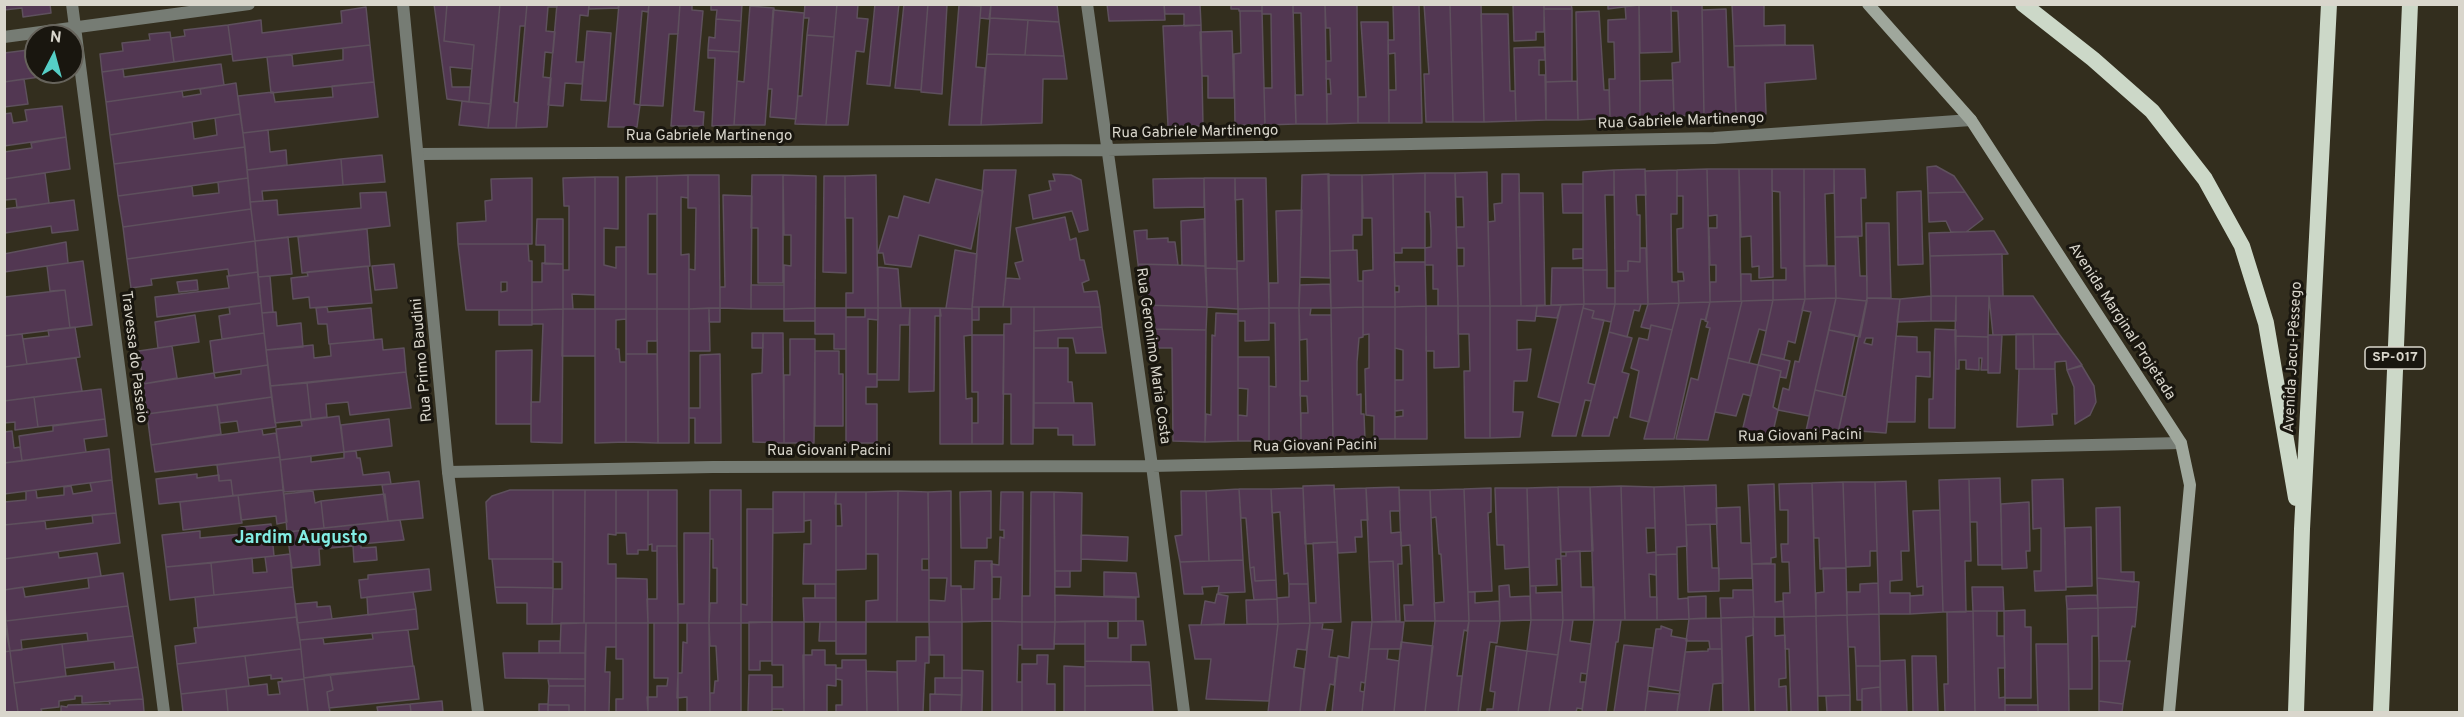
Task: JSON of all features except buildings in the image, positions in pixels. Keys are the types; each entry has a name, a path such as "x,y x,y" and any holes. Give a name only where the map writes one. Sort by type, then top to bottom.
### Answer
{"highway":[{"path":"2023,4 2093,59 2152,111 2205,179 2242,246 2266,323 2302,529"},
{"name":"Avenida Jacu-Pêssego","path":"2296,712 2302,529 2330,4"},
{"name":"SP-017","path":"2381,712 2410,4"}],"main road":[{"name":"Avenida Marginal Projetada","path":"1868,4 1971,120 2181,443 2190,485 2169,712"}],"street":[{"name":"Travessa do Passeio","path":"72,4 74,24"},
{"path":"84,27 249,4"},
{"name":"Rua Primo Baudini","path":"403,4 448,472 478,712"},
{"name":"Rua Geronimo Maria Costa","path":"1087,4 1184,712"},
{"path":"4,37 24,34"},
{"name":"Travessa do Passeio","path":"82,84 164,712"},
{"name":"Rua Gabriele Martinengo","path":"419,154 1107,150 1714,138 1971,120"},
{"name":"Rua Giovani Pacini","path":"448,472 714,467 1152,466 2181,443"}],"district":[{"name":"Jardim Augusto","path":"301,539"}]}
